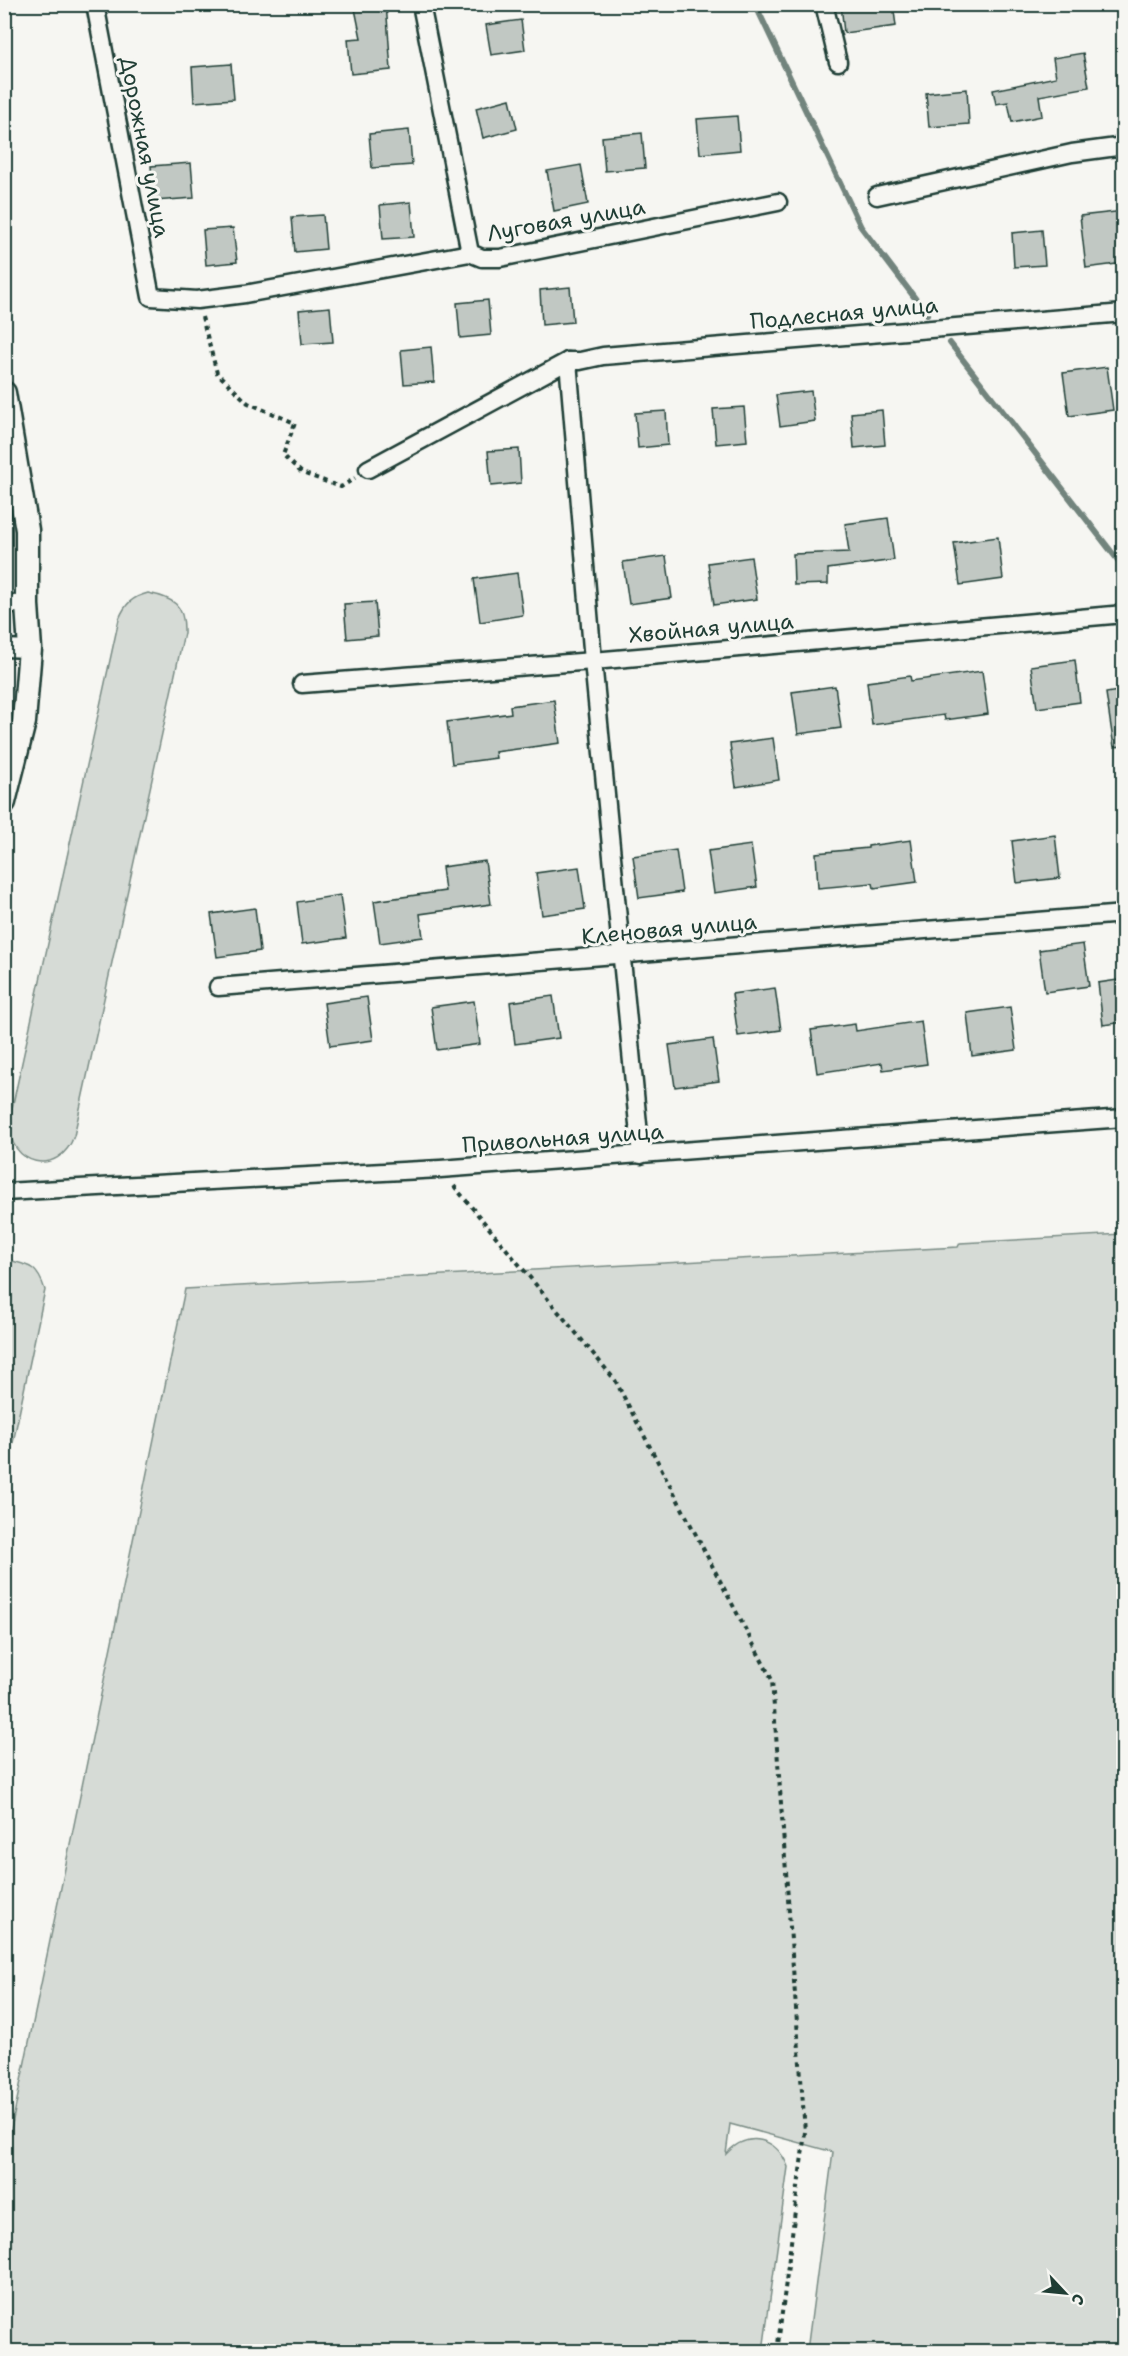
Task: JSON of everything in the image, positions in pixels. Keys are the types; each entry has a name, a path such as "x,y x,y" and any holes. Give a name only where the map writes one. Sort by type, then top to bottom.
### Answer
{"street":[{"name":"Дорожная улица","path":"95,4 151,297 197,300"},
{"name":"Луговая улица","path":"421,4 470,253 482,258 500,258 778,202"},
{"path":"824,4 838,62"},
{"path":"877,196 1072,153 1124,146"},
{"path":"197,300 244,294 470,253"},
{"name":"Подлесная улица","path":"568,361 615,355 1124,313"},
{"path":"368,469 568,361 593,661 623,955 640,1155"},
{"path":"4,393 27,530 16,604 30,649 24,722 4,802"},
{"name":"Хвойная улица","path":"303,684 1124,614"},
{"path":"4,648 30,649"},
{"name":"Кленовая улица","path":"218,987 1124,914"},
{"name":"Привольная улица","path":"4,1192 440,1169 1124,1118"}],"path":[{"path":"197,300 218,373 248,404 295,423 283,455 302,473 341,487 368,469"},
{"path":"440,1169 615,1380 772,1680 805,2132 777,2352"}],"shaded area":[{"path":"148,593 164,597 176,604 182,615 184,633 74,1136 67,1149 57,1158 47,1162 36,1161 25,1157 17,1149 11,1137 9,1122 119,619 130,602"},
{"path":"1123,1234 1123,2351 807,2351 833,2152 730,2124 726,2154 734,2146 743,2142 761,2140 777,2149 788,2167 763,2351 5,2351 5,2158 185,1289 958,1247 960,1243"},
{"path":"8,1260 32,1268 39,1276 45,1290 5,1481 4,1261"}],"building":[{"path":"354,4 386,4 391,70 351,74 348,39 361,38"},
{"path":"841,4 893,4 896,26 844,33"},
{"path":"521,20 525,50 491,55 486,25"},
{"path":"1083,53 1089,87 1039,96 1042,116 1012,122 1008,102 996,104 993,90 1056,77 1053,58"},
{"path":"231,64 234,99 194,102 192,67"},
{"path":"967,89 969,124 929,127 926,93"},
{"path":"510,99 517,129 483,138 476,108"},
{"path":"737,116 740,150 700,154 697,119"},
{"path":"409,130 412,165 372,168 369,134"},
{"path":"642,133 645,168 605,171 602,137"},
{"path":"191,163 194,198 154,201 151,166"},
{"path":"581,165 588,204 554,211 547,171"},
{"path":"411,202 414,237 383,239 380,205"},
{"path":"1124,211 1124,263 1086,268 1080,216"},
{"path":"323,215 326,249 295,252 292,217"},
{"path":"233,228 237,262 206,265 203,230"},
{"path":"1042,230 1045,265 1014,267 1012,233"},
{"path":"570,287 573,322 542,325 540,290"},
{"path":"488,300 491,335 460,338 457,303"},
{"path":"330,307 333,342 302,344 299,310"},
{"path":"431,347 434,382 404,384 401,350"},
{"path":"1107,367 1113,410 1069,416 1063,373"},
{"path":"811,391 815,421 780,426 776,395"},
{"path":"744,407 747,441 716,444 713,409"},
{"path":"882,410 885,445 854,448 851,413"},
{"path":"666,411 668,445 638,448 635,413"},
{"path":"519,449 521,483 491,486 488,451"},
{"path":"888,518 894,560 828,569 828,584 794,585 793,554 849,552 845,524"},
{"path":"998,537 1003,579 960,585 954,543"},
{"path":"666,556 672,598 629,604 623,562"},
{"path":"751,557 757,599 714,605 708,563"},
{"path":"517,573 523,615 480,622 474,579"},
{"path":"375,602 378,636 347,639 344,604"},
{"path":"1075,660 1080,702 1037,708 1031,666"},
{"path":"982,671 988,714 945,720 944,715 872,725 867,682 910,676 911,681"},
{"path":"835,686 841,728 798,734 792,692"},
{"path":"1124,690 1124,746 1114,747 1106,693"},
{"path":"554,700 560,743 495,752 496,758 452,764 447,722 511,713 510,706"},
{"path":"773,738 779,780 736,787 730,744"},
{"path":"1055,835 1060,878 1017,883 1012,841"},
{"path":"911,840 917,882 874,888 873,883 818,888 816,853 868,848 868,846"},
{"path":"751,845 757,887 714,893 708,851"},
{"path":"676,850 682,892 639,898 633,856"},
{"path":"485,861 491,904 420,914 423,937 380,943 374,901 445,891 442,867"},
{"path":"579,867 585,909 542,915 536,873"},
{"path":"340,895 346,938 302,944 297,902"},
{"path":"255,908 260,951 217,957 211,914"},
{"path":"1083,944 1089,986 1045,992 1039,950"},
{"path":"1124,979 1124,1022 1103,1025 1098,983"},
{"path":"775,988 781,1030 738,1036 732,994"},
{"path":"553,996 559,1038 515,1044 510,1002"},
{"path":"367,997 373,1040 330,1046 324,1003"},
{"path":"474,1001 480,1044 437,1050 431,1007"},
{"path":"1010,1007 1016,1050 972,1056 967,1013"},
{"path":"921,1021 927,1064 883,1070 882,1063 817,1073 811,1030 855,1024 856,1031"},
{"path":"713,1039 719,1081 675,1087 669,1045"}],"waterway":[{"path":"755,4 861,227 927,314"},
{"path":"950,343 1124,568"}]}
